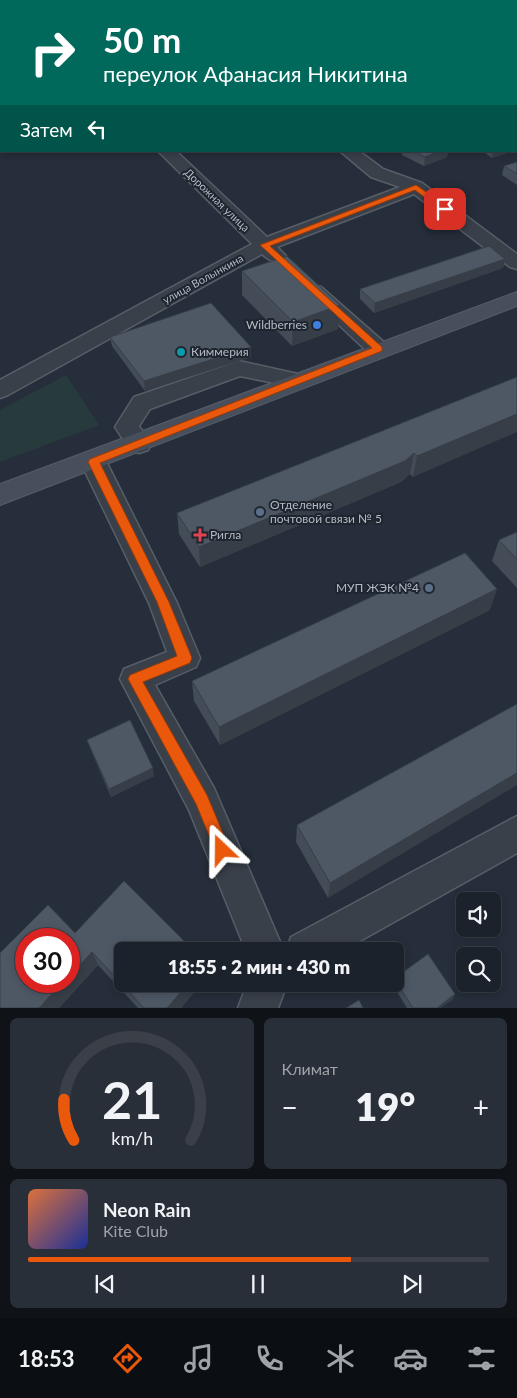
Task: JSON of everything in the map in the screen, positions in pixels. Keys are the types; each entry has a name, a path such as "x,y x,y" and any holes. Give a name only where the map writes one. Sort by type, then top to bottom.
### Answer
{"main road":[{"path":"0,495 94,462 378,349 517,299"}],"street":[{"name":"Дорожная улица","path":"167,152 296,275 378,349"},
{"path":"349,152 377,172 416,187 517,263"},
{"name":"улица Волынкина","path":"0,390 264,245 416,187"},
{"path":"139,444 128,427 142,403 239,368 299,381"},
{"path":"94,462 163,602 185,658 134,679 202,800 261,942"},
{"path":"321,942 517,834"},
{"path":"258,1008 264,992"}],"shaded area":[{"path":"66,375 99,425 0,462 0,410"}],"building":[{"path":"416,152 438,152 425,157"},
{"path":"517,162 517,174 504,166"},
{"path":"489,246 505,259 375,303 360,289"},
{"path":"287,256 340,305 293,322 242,271"},
{"name":"Киммерия","path":"211,303 251,347 144,381 110,337"},
{"path":"517,377 517,414 417,456 414,453 405,461 199,547 177,513"},
{"path":"517,532 517,559 499,540"},
{"path":"465,553 497,589 219,727 192,681"},
{"path":"517,704 517,773 330,883 297,825"},
{"path":"130,720 153,768 109,789 87,740"},
{"path":"124,881 185,942 114,942 114,976 92,952 80,965 80,928"},
{"path":"48,905 70,928 25,928"},
{"path":"15,938 15,993 53,993 39,1008 0,1008 0,953"},
{"path":"428,954 455,994 437,1008 413,1008 403,992 404,971"},
{"path":"129,992 181,992 167,1008 144,1008"},
{"path":"359,1000 363,1008 346,1008"}],"place":[{"name":"Wildberries","path":"317,325"},
{"name":"Киммерия","path":"181,352"},
{"name":"Отделение почтовой связи № 5","path":"260,512"},
{"name":"Ригла","path":"200,535"},
{"name":"МУП ЖЭК №4","path":"429,588"}],"route":[{"path":"222,850 202,800 134,679 185,658 163,602 94,462 378,349 264,245 416,187 445,209"}]}
